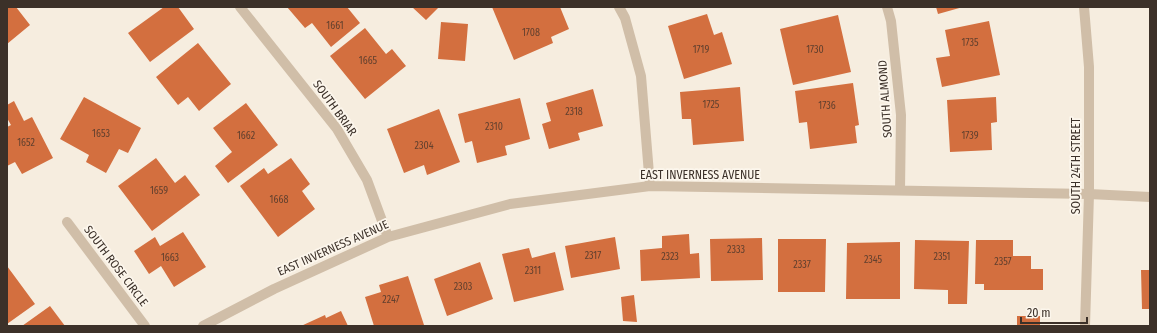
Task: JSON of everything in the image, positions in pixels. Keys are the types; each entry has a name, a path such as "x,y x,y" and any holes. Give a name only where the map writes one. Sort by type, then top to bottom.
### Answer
{"street":[{"name":"SOUTH BRIAR","path":"240,7 338,129 367,180 388,237"},
{"path":"619,7 625,18 641,76 650,186"},
{"name":"SOUTH ALMOND","path":"887,7 891,21 901,115 900,190"},
{"name":"SOUTH 24TH STREET","path":"1084,7 1089,67 1089,194 1085,326"},
{"name":"EAST INVERNESS AVENUE","path":"204,326 274,289 388,237 510,204 650,186 1089,194 1150,197"},
{"name":"SOUTH ROSE CIRCLE","path":"66,222 144,326"}],"building":[{"path":"7,7 16,7 30,25 7,44"},
{"path":"164,7 178,7 194,29 150,62 128,33"},
{"path":"287,7 347,7 360,23 331,47 312,23 305,28"},
{"path":"412,7 439,7 426,20"},
{"path":"492,7 560,7 569,29 551,37 553,43 514,60"},
{"path":"936,7 963,7 938,14"},
{"path":"707,14 714,35 722,32 732,64 684,79 668,26"},
{"path":"838,15 851,72 793,85 780,29"},
{"path":"989,21 1000,75 942,87 936,58 950,56 945,30"},
{"path":"441,22 468,24 465,61 438,59"},
{"path":"365,28 386,54 392,49 406,66 365,99 330,56"},
{"path":"198,43 231,84 199,111 188,97 178,105 156,77"},
{"path":"853,83 859,125 855,126 857,143 810,149 807,122 799,123 795,91"},
{"path":"740,87 744,141 693,145 691,119 682,119 680,92"},
{"path":"593,89 603,126 578,133 580,140 549,149 542,124 551,121 546,103"},
{"path":"84,97 141,128 128,153 119,149 106,173 86,162 89,155 60,139"},
{"path":"996,97 997,122 991,123 992,150 950,152 947,100"},
{"path":"520,98 530,139 505,146 507,155 477,163 472,141 465,143 458,114"},
{"path":"14,101 24,121 32,117 53,158 22,174 15,162 7,166 7,127 11,125 7,118 7,105"},
{"path":"246,103 278,145 228,183 215,166 232,152 213,128"},
{"path":"439,109 460,162 427,175 424,165 404,173 387,129"},
{"path":"156,158 175,183 185,175 200,195 152,231 118,186"},
{"path":"291,158 310,184 302,191 315,209 278,237 240,186 264,168 268,174"},
{"path":"183,232 206,267 174,287 161,266 149,274 134,251 155,237 160,246"},
{"path":"689,234 690,254 699,253 700,278 641,281 640,250 662,248 662,236"},
{"path":"615,237 620,269 571,278 565,246"},
{"path":"762,238 763,280 711,281 710,239"},
{"path":"778,239 826,239 825,292 778,292"},
{"path":"915,240 969,241 967,304 948,304 948,290 914,289"},
{"path":"976,240 1013,240 1013,256 1031,256 1031,269 1043,269 1043,290 984,290 984,284 975,284"},
{"path":"900,242 900,299 846,299 847,243"},
{"path":"529,248 532,258 555,252 564,290 514,302 502,254"},
{"path":"480,262 493,299 447,316 434,279"},
{"path":"7,266 35,304 7,324"},
{"path":"1141,270 1150,270 1150,309 1142,309"},
{"path":"408,276 424,325 374,326 365,297 381,292 379,285"},
{"path":"634,295 637,322 623,321 621,297"},
{"path":"50,306 65,326 22,326"},
{"path":"341,311 348,326 301,326 325,315 326,318"},
{"path":"1017,316 1040,316 1040,326 1017,326"}]}
